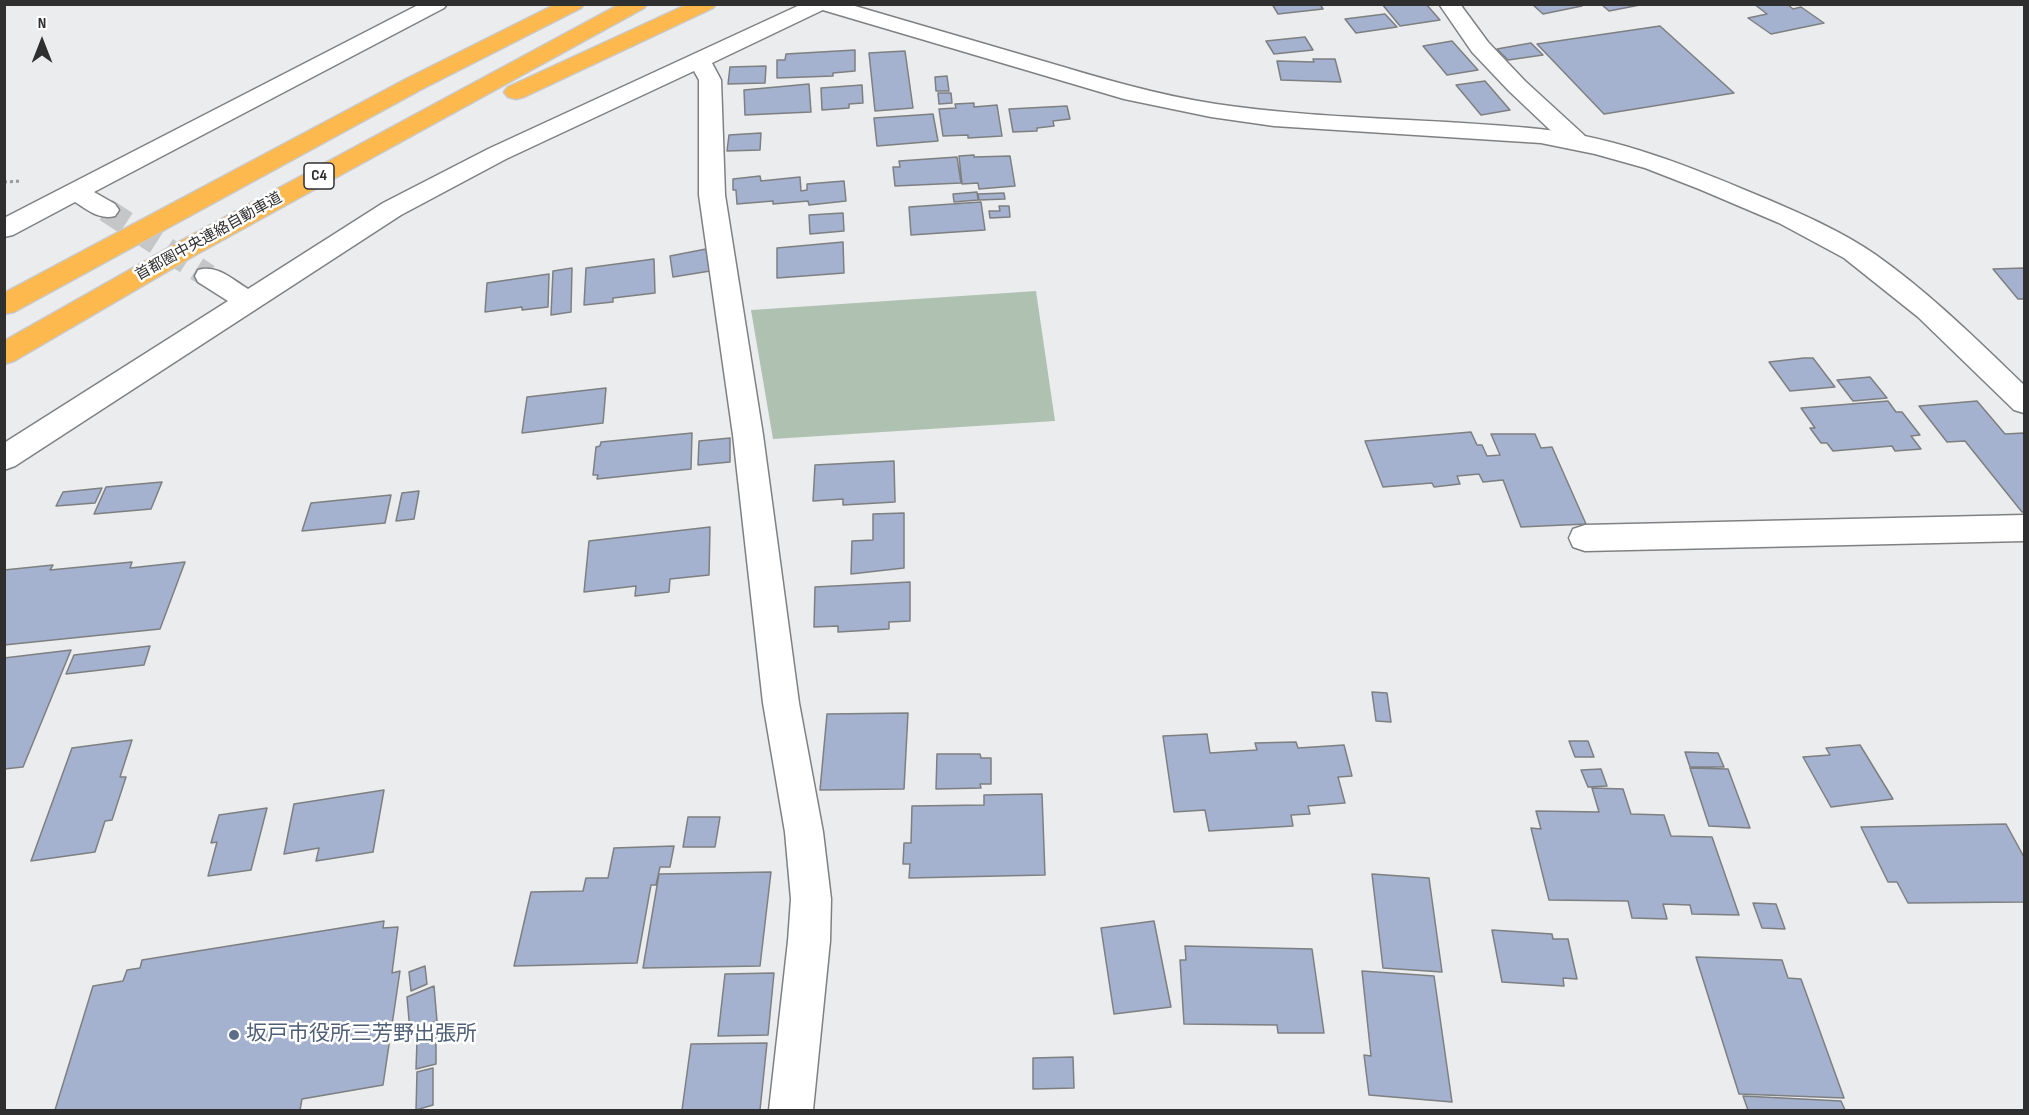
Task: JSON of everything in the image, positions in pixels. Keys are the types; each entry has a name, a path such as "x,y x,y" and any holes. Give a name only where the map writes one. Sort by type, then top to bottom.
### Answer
{"highway":[{"path":"4,304 525,4"},
{"name":"C4","path":"4,304 414,84 574,4"},
{"name":"首都圏中央連絡自動車道","path":"4,354 188,248 637,4"},
{"path":"188,248 706,4"}],"street":[{"path":"4,229 437,4"},
{"path":"4,458 392,209 496,154 821,4 1132,94 1210,110 1274,119 1501,132 1575,140 1619,151 1681,172 1798,223 1864,259 1902,288 2025,402"},
{"path":"1449,4 1487,55 1517,87 1575,140"},
{"path":"700,61 710,80 712,195 748,435 781,703 804,832 811,899 809,941 790,1110"},
{"path":"75,191 106,210"},
{"path":"208,276 247,301"},
{"path":"1585,538 2025,528"}],"green space":[{"path":"1036,291 1055,421 773,439 751,310"}],"building":[{"path":"1272,4 1320,4 1323,9 1278,14"},
{"path":"1382,4 1426,4 1440,20 1400,26"},
{"path":"1532,4 1581,4 1582,6 1543,14"},
{"path":"1601,4 1639,4 1640,5 1609,11"},
{"path":"1754,4 1787,4 1793,9 1801,7 1824,23 1771,34 1748,18 1767,14"},
{"path":"1385,14 1397,27 1356,33 1345,19"},
{"path":"1660,26 1734,93 1604,114 1537,44"},
{"path":"1305,37 1313,50 1274,54 1266,41"},
{"path":"1452,41 1478,70 1447,75 1423,46"},
{"path":"1531,43 1543,55 1508,60 1497,49"},
{"path":"855,50 855,71 833,73 833,76 777,78 777,60 785,60 786,54"},
{"path":"905,51 913,108 875,111 869,53"},
{"path":"1313,59 1335,59 1341,82 1281,80 1277,61 1314,62"},
{"path":"766,66 765,83 728,84 730,67"},
{"path":"947,76 949,91 936,91 935,77"},
{"path":"1485,81 1510,110 1481,115 1456,85"},
{"path":"809,84 811,112 745,115 744,90"},
{"path":"862,85 863,103 849,104 849,108 822,110 821,88"},
{"path":"938,93 951,93 952,103 939,104"},
{"path":"974,103 974,107 997,105 1002,136 968,138 968,135 943,136 939,109 956,108 955,104"},
{"path":"1067,106 1070,119 1053,121 1054,126 1037,128 1037,131 1013,132 1009,109"},
{"path":"933,114 938,141 877,146 874,118"},
{"path":"761,133 760,150 727,151 729,135"},
{"path":"974,155 974,157 1010,156 1015,186 979,189 978,183 962,184 959,156"},
{"path":"957,157 961,183 895,186 893,167 900,167 899,161"},
{"path":"760,176 761,181 800,177 801,191 807,190 807,184 844,181 846,201 809,205 808,201 737,204 733,179"},
{"path":"977,192 978,200 954,202 953,194"},
{"path":"1004,193 1005,199 979,200 978,194"},
{"path":"981,202 985,230 911,235 909,207"},
{"path":"999,206 1009,206 1010,217 990,218 989,211 1000,211"},
{"path":"843,213 844,231 810,234 809,215"},
{"path":"843,242 844,273 777,278 777,248"},
{"path":"706,249 710,271 673,277 670,256"},
{"path":"654,259 655,293 613,298 613,302 584,305 586,268"},
{"path":"572,268 571,312 551,315 553,271"},
{"path":"2024,268 2024,299 2018,299 1993,269"},
{"path":"549,274 548,307 522,310 522,307 485,312 487,283"},
{"path":"1813,358 1835,387 1790,391 1769,362"},
{"path":"1870,377 1887,398 1853,401 1837,380"},
{"path":"606,388 603,423 522,433 527,397"},
{"path":"1888,401 1896,412 1902,412 1920,435 1911,436 1921,449 1895,451 1892,446 1833,451 1827,443 1821,443 1810,428 1815,428 1801,408"},
{"path":"1977,401 2005,434 2024,433 2024,512 1965,441 1947,442 1919,406"},
{"path":"1471,432 1477,445 1482,445 1487,456 1500,455 1491,434 1535,434 1541,448 1552,447 1586,524 1521,527 1503,480 1483,482 1479,474 1457,476 1460,484 1434,487 1432,483 1383,487 1365,441"},
{"path":"692,433 691,469 597,479 598,475 593,475 596,447 600,446 601,442"},
{"path":"730,438 730,462 698,465 699,441"},
{"path":"894,461 895,502 843,505 843,499 813,501 815,465"},
{"path":"162,482 151,509 94,514 106,487"},
{"path":"102,488 95,503 56,506 63,492"},
{"path":"419,491 414,519 396,521 402,493"},
{"path":"391,495 385,523 302,531 311,503"},
{"path":"904,513 904,568 851,574 852,541 873,540 873,514"},
{"path":"710,527 709,575 670,579 669,592 635,596 636,586 584,592 589,541"},
{"path":"132,562 130,568 185,562 160,629 4,645 4,570 53,565 50,570"},
{"path":"910,582 910,621 889,622 889,629 838,632 838,626 814,627 815,587"},
{"path":"150,646 144,665 66,674 74,655"},
{"path":"71,650 23,767 4,769 4,658"},
{"path":"1372,692 1387,693 1391,722 1376,721"},
{"path":"908,713 904,789 820,790 827,714"},
{"path":"1207,734 1210,753 1257,750 1255,743 1296,742 1298,748 1344,745 1352,776 1338,777 1345,803 1308,806 1310,814 1291,815 1293,826 1209,831 1205,810 1174,812 1163,736"},
{"path":"132,740 120,777 126,777 112,820 105,821 95,852 31,861 72,748"},
{"path":"1569,741 1588,741 1594,757 1575,757"},
{"path":"1860,745 1893,799 1831,807 1803,757 1830,755 1826,748"},
{"path":"1685,752 1718,753 1724,767 1690,767"},
{"path":"937,754 980,754 981,758 991,758 991,784 980,784 981,788 936,789"},
{"path":"1690,768 1728,769 1750,828 1709,826"},
{"path":"1601,769 1607,786 1588,787 1581,770"},
{"path":"1592,788 1623,789 1631,814 1664,815 1671,836 1712,837 1739,915 1692,914 1690,905 1663,904 1667,919 1632,918 1628,901 1549,900 1531,828 1541,829 1536,811 1599,812"},
{"path":"384,790 373,852 316,861 319,848 284,854 294,804"},
{"path":"1042,794 1045,875 909,878 910,864 903,864 904,843 911,843 912,806 984,805 984,795"},
{"path":"267,808 251,870 208,876 217,842 211,843 219,815"},
{"path":"688,817 720,817 715,847 683,847"},
{"path":"2006,824 2024,857 2024,902 1908,903 1897,882 1888,882 1861,827"},
{"path":"674,846 670,867 660,867 656,885 651,885 637,963 514,966 531,892 583,891 586,878 608,878 614,848"},
{"path":"771,872 760,966 643,968 659,874"},
{"path":"1372,874 1429,878 1442,972 1383,968"},
{"path":"1753,903 1776,904 1785,929 1762,928"},
{"name":"坂戸市役所三芳野出張所","path":"384,921 383,928 398,927 392,973 400,971 383,1085 302,1099 300,1110 55,1110 93,986 123,981 127,970 140,968 142,960"},
{"path":"1154,921 1171,1007 1114,1014 1101,928"},
{"path":"1492,930 1552,934 1553,939 1568,939 1577,979 1563,978 1564,986 1502,982"},
{"path":"1185,946 1312,949 1324,1033 1278,1033 1277,1025 1184,1024 1180,960 1186,960"},
{"path":"1696,957 1782,960 1788,978 1801,979 1844,1098 1739,1094"},
{"path":"425,966 427,984 411,991 409,972"},
{"path":"1362,971 1434,976 1452,1102 1369,1095 1364,1055 1371,1056"},
{"path":"774,973 768,1035 718,1036 725,974"},
{"path":"434,986 437,1021 410,1031 407,997"},
{"path":"436,1036 436,1064 416,1069 417,1041"},
{"path":"767,1043 760,1110 682,1110 691,1044"},
{"path":"1073,1057 1074,1088 1033,1089 1033,1058"},
{"path":"433,1068 433,1105 416,1110 417,1072"},
{"path":"1743,1096 1841,1101 1845,1110 1748,1110"}],"tunnel":[{"path":"106,210 208,276"}],"place":[{"name":"坂戸市役所三芳野出張所","path":"234,1035"}]}
